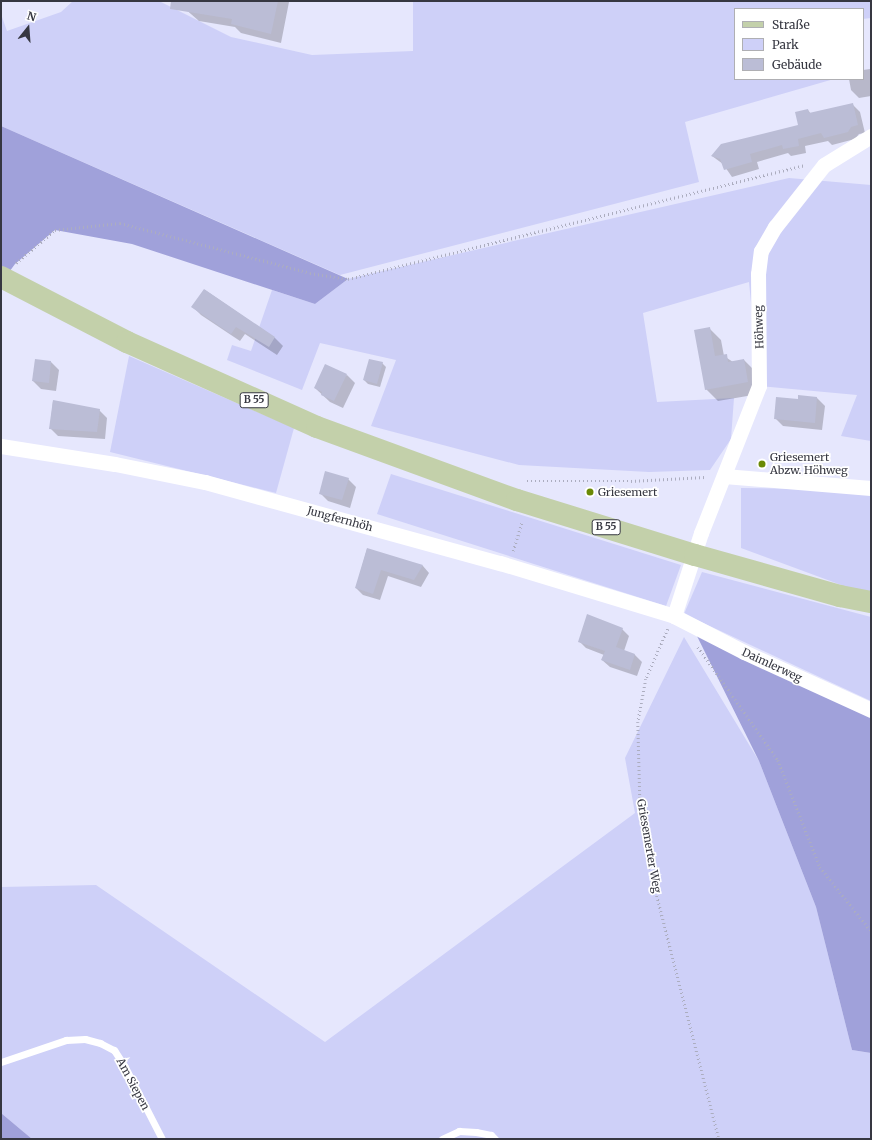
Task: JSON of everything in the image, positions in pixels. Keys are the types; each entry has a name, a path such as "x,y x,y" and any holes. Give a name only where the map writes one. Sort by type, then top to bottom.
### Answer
{"main road":[{"name":"B 55","path":"10,270 127,342 317,428 517,500 695,555 840,596 871,602"}],"street":[{"name":"Höhweg","path":"695,555 759,386 758,281 761,251 774,227 824,165 871,136"},
{"name":"Jungfernhöh","path":"1,446 115,464 205,482 500,563 674,616"},
{"path":"724,476 871,488"},
{"path":"674,616 695,555"},
{"name":"Daimlerweg","path":"674,616 744,652 871,710"}],"lane":[{"name":"Am Siepen","path":"1,1062 66,1040 85,1039 100,1043 114,1050 125,1067 162,1139"},
{"path":"442,1139 459,1131 491,1135 494,1139"}],"path":[{"path":"10,270 55,230 120,223 310,273 348,279 797,166 824,165"},
{"path":"526,481 631,481 724,476"},
{"name":"Griesemerter Weg","path":"674,616 646,679 638,722 640,798 655,887 719,1139"},
{"path":"694,641 778,760 820,867 871,931"}],"green space":[{"path":"73,1 159,1 231,37 312,55 413,51 413,1 871,1 871,18 864,19 864,8 734,8 734,80 831,80 685,122 699,182 340,275 1,126 1,14 7,31 61,12"},
{"path":"789,178 871,185 871,441 841,436 857,395 759,386 749,282 643,313 657,402 734,398 731,439 710,470 649,472 519,465 371,426 396,360 320,343 302,390 227,360 232,345 251,351 272,290 315,304 348,279"},
{"path":"129,356 294,428 276,493 110,452"},
{"path":"391,474 681,565 666,606 377,514"},
{"path":"741,488 871,490 871,596 741,548"},
{"path":"702,572 871,617 871,701 684,614"},
{"path":"684,637 759,761 816,907 852,1050 871,1053 871,1139 32,1139 1,1113 1,887 96,885 325,1042 635,813 625,758"}],"shaded area":[{"path":"1,126 348,279 315,304 132,244 55,230 15,264 1,283"},
{"path":"690,622 871,711 871,1053 852,1050 816,907 759,761"},
{"path":"1,1113 32,1139 1,1139"}],"building":[{"path":"171,1 278,1 271,34 231,24 232,19 170,9"},
{"path":"853,103 858,125 851,127 848,132 824,138 821,133 798,139 799,146 783,149 782,145 750,154 752,162 724,170 720,159 711,156 721,144 798,125 795,112 808,109 809,113"},
{"path":"204,289 275,337 269,347 236,327 231,334 191,307"},
{"path":"710,327 715,356 727,354 728,362 744,359 748,382 705,390 694,330"},
{"path":"35,359 51,361 49,383 32,381"},
{"path":"369,359 383,362 377,384 363,380"},
{"path":"325,364 347,374 334,401 321,395 322,392 314,388"},
{"path":"798,395 817,397 815,423 774,419 776,397 798,399"},
{"path":"53,400 100,409 97,432 49,429"},
{"path":"325,471 349,478 342,500 319,494"},
{"path":"367,548 423,565 414,580 381,570 373,594 355,588"},
{"path":"587,614 623,628 616,647 635,654 630,670 601,660 605,651 578,642"}],"place":[{"name":"Griesemert Abzw. Höhweg","path":"762,464"},
{"name":"Griesemert","path":"590,492"}]}
